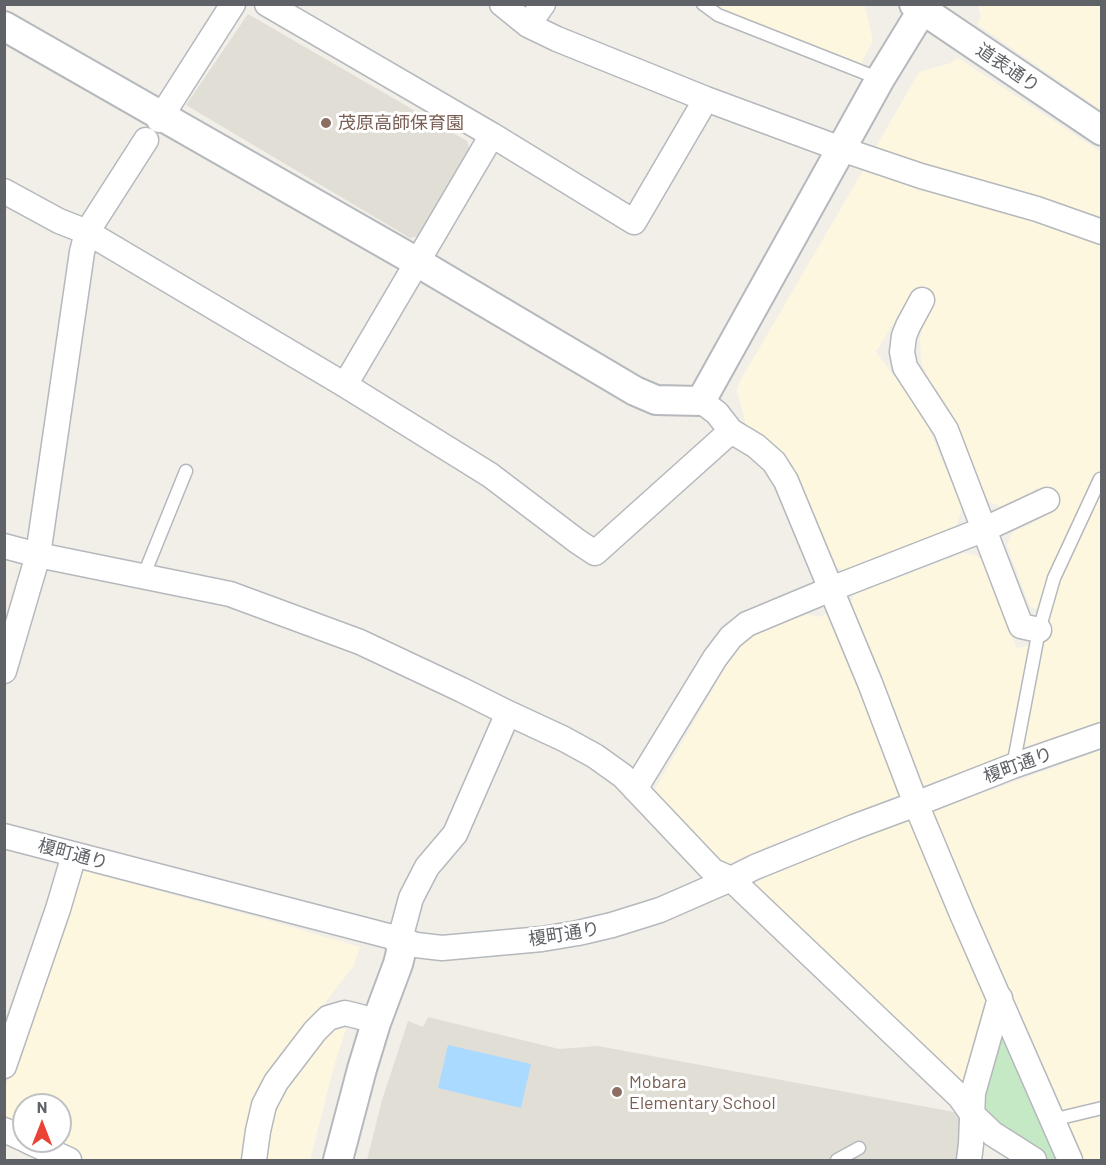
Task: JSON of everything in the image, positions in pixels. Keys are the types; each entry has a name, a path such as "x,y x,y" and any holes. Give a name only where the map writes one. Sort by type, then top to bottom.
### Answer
{"street":[{"path":"160,118 233,4"},
{"path":"267,4 492,135 634,222 706,99"},
{"path":"502,4 528,25 557,39 706,99 921,176 1037,209 1101,232"},
{"path":"528,25 543,4"},
{"path":"701,401 921,6"},
{"name":"道表通り","path":"921,6 1101,131"},
{"path":"4,26 160,118 417,262 635,391 656,400 701,401 717,413 732,431 756,446 774,462 786,481 870,683 916,804 1070,1161"},
{"path":"345,385 492,135"},
{"path":"4,671 38,555 82,252 87,232 146,140"},
{"path":"4,191 59,221 87,232 345,385 490,475 595,553 732,431"},
{"path":"922,300 904,336 902,352 905,367 946,430 1021,626 1040,630"},
{"path":"635,789 716,658 731,637 747,624 985,529 1047,500"},
{"path":"4,546 230,594 338,634 391,657 595,756 623,776 713,871 732,879 960,1096 972,1114 993,1134 1034,1161"},
{"path":"338,1161 376,1023 398,964 400,939 411,898 427,867 455,834 508,713"},
{"name":"榎町通り","path":"4,836 416,945 442,948 542,939 612,926 660,910 755,867 854,827 1101,735"},
{"path":"4,1066 58,909 74,855"},
{"path":"969,1161 973,1093 1000,998"},
{"path":"254,1161 264,1105 276,1082 315,1030 328,1017 345,1013 376,1023"},
{"path":"53,1153 69,1161"}],"lane":[{"path":"703,4 718,15 880,79"},
{"path":"142,577 186,471"},
{"path":"1013,766 1040,630 1054,578 1100,479"},
{"path":"1052,1120 1101,1108"},
{"path":"837,1161 859,1148"}],"shaded area":[{"path":"714,5 866,5 873,41 859,66 721,10"},
{"path":"978,5 1101,5 1101,110 977,24 981,17"},
{"name":"茂原高師保育園","path":"248,14 467,141 470,151 419,236 410,238 186,105"},
{"path":"958,58 1101,152 1101,221 876,147 919,72 951,63"},
{"path":"865,167 1061,229 1101,244 1101,478 1040,610 1030,607 1007,545 1013,532 1054,510 1037,488 1030,494 1002,507 990,502 986,497 956,421 925,372 921,361 920,341 923,326 931,310 911,293 876,352 919,410 927,425 961,505 956,526 846,570 835,567 787,458 746,425 737,390 739,383"},
{"path":"1101,486 1101,721 1020,749 1060,574"},
{"path":"964,553 981,559 1017,649 1031,644 1012,753 921,787 850,604 858,593"},
{"path":"828,613 902,794 723,866 654,791 732,656 744,642 763,631 807,614 820,617"},
{"path":"1101,750 1101,1106 1058,1116 929,813"},
{"path":"911,819 989,1002 965,1089 747,886"},
{"path":"77,869 360,947 353,967 262,1082 244,1160 84,1160 69,1153 72,1153 72,1093 12,1093 12,1126 5,1122 5,1089"},
{"name":"Mobara Elementary School","path":"428,1017 559,1049 598,1046 965,1114 959,1160 367,1160 382,1100 408,1021 423,1027"},
{"path":"338,1026 346,1029 310,1160 263,1160 268,1126 286,1083 324,1036"},
{"path":"1101,1112 1101,1160 1079,1160 1062,1121"}],"green space":[{"path":"996,1038 1006,1038 1060,1160 1048,1160 982,1111 979,1098"}],"water":[{"path":"448,1045 531,1064 521,1108 438,1088"}],"place":[{"name":"茂原高師保育園","path":"326,123"},
{"name":"Mobara Elementary School","path":"617,1092"}]}
